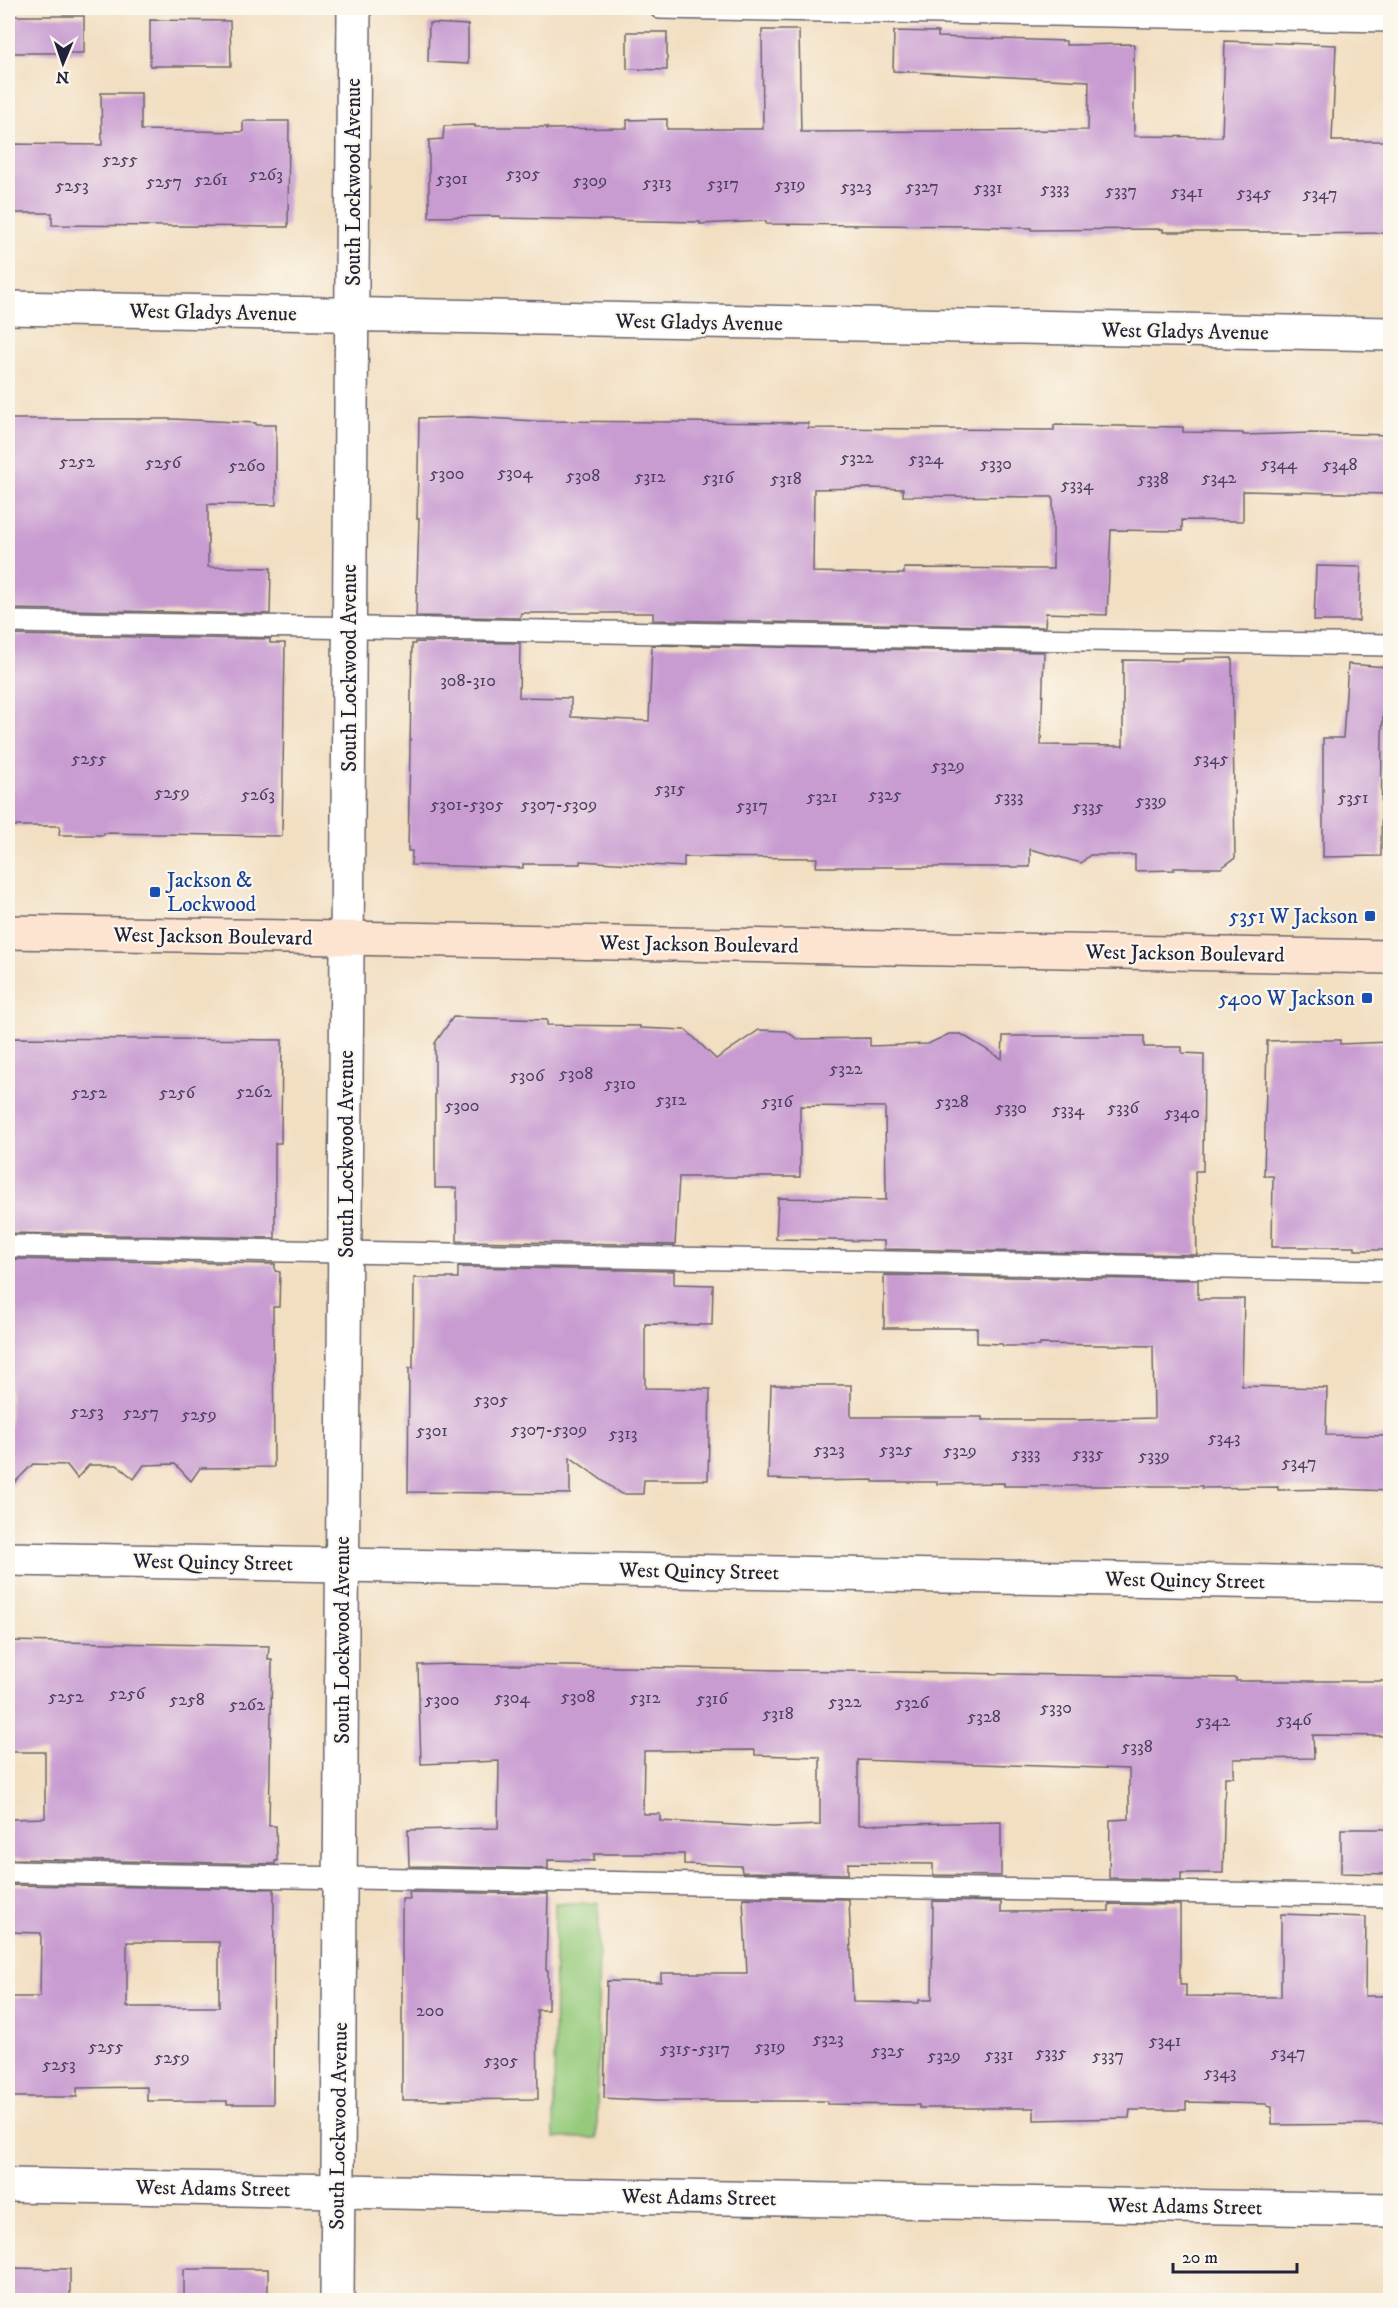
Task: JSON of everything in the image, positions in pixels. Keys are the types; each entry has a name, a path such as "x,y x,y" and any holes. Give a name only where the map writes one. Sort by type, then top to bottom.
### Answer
{"street":[{"name":"South Lockwood Avenue","path":"337,2301 354,8"},
{"name":"West Gladys Avenue","path":"8,308 1390,334"},
{"name":"West Jackson Boulevard","path":"8,932 1390,957"},
{"name":"West Quincy Street","path":"8,1558 1390,1584"},
{"name":"West Adams Street","path":"8,2185 1390,2210"}],"lane":[{"path":"660,8 1390,21"},
{"path":"8,622 1390,645"},
{"path":"8,1246 1390,1271"},
{"path":"8,1872 1390,1896"}],"green space":[{"path":"555,1903 599,1903 597,2138 554,2138"}],"building":[{"path":"8,16 84,16 84,53 8,53"},
{"path":"150,20 230,21 231,66 150,66"},
{"path":"429,23 468,25 468,64 428,62"},
{"path":"762,30 799,30 801,132 1088,130 1089,81 893,71 894,31 938,32 938,37 1066,41 1066,45 1134,44 1134,136 1222,137 1225,41 1336,45 1332,141 1390,141 1390,233 1163,232 1163,229 1031,230 1031,228 965,226 766,224 766,221 700,224 700,222 500,218 500,216 429,217 429,140 443,139 444,126 547,127 547,129 627,128 627,120 667,119 667,129 763,129"},
{"path":"627,32 667,32 667,70 627,69"},
{"path":"101,93 141,93 141,130 243,132 243,121 289,121 288,227 52,225 52,213 8,213 8,144 102,145"},
{"path":"419,418 808,423 808,428 1054,430 1054,425 1183,427 1183,432 1243,433 1243,435 1310,433 1390,435 1390,494 1243,491 1243,521 1182,520 1182,531 1111,530 1107,615 1046,613 1045,627 653,620 653,613 521,613 520,618 416,616","holes":["814,489 903,489 903,496 1053,497 1053,569 904,568 904,574 813,572"]},
{"path":"8,419 173,419 276,425 276,505 208,504 208,567 271,568 270,614 8,609"},
{"path":"1316,566 1361,567 1359,621 1314,621"},
{"path":"8,635 270,639 270,643 285,643 282,836 104,833 104,835 59,835 60,826 8,826"},
{"path":"415,642 520,643 519,697 571,698 571,717 649,721 652,645 1044,652 1041,745 1123,746 1123,660 1183,661 1183,659 1232,658 1235,858 1221,868 1135,871 1135,855 1090,855 1081,863 1030,849 1030,867 816,867 817,858 684,857 684,867 580,861 580,864 523,864 523,868 411,865 412,851 408,851 412,644"},
{"path":"1348,664 1386,667 1382,734 1381,856 1323,857 1323,738 1343,738"},
{"path":"453,1017 547,1020 547,1025 640,1026 640,1028 686,1030 716,1059 759,1030 786,1031 797,1039 870,1038 870,1046 928,1044 949,1034 961,1034 1002,1059 1003,1036 1144,1036 1144,1047 1182,1047 1182,1053 1204,1054 1203,1171 1195,1171 1197,1255 884,1249 884,1241 776,1239 778,1198 886,1200 885,1107 800,1106 800,1177 679,1177 675,1245 457,1241 457,1188 435,1188 435,1043"},
{"path":"8,1038 282,1040 281,1143 275,1143 275,1238 10,1233 8,1229"},
{"path":"1340,1040 1340,1044 1390,1042 1390,1250 1355,1250 1355,1247 1272,1247 1273,1176 1264,1176 1267,1041"},
{"path":"9,1259 275,1264 275,1271 280,1272 279,1307 273,1307 274,1467 200,1468 191,1481 175,1464 144,1465 134,1479 117,1465 89,1465 77,1478 67,1465 33,1464 10,1487"},
{"path":"458,1267 674,1271 674,1284 713,1285 712,1325 645,1324 645,1388 710,1389 708,1480 644,1480 643,1494 621,1494 570,1457 570,1494 408,1492 409,1368 413,1368 414,1278 458,1278"},
{"path":"884,1275 1198,1280 1198,1299 1244,1299 1242,1386 1327,1388 1326,1435 1390,1436 1390,1491 1278,1490 1278,1487 1202,1488 1202,1486 1004,1486 1004,1483 937,1484 937,1482 873,1482 873,1480 768,1479 771,1385 851,1385 851,1417 982,1417 982,1420 1154,1418 1153,1346 1040,1344 1040,1346 1003,1346 1002,1344 977,1343 977,1328 884,1328"},
{"path":"8,1641 269,1646 268,1660 272,1660 269,1826 276,1826 277,1861 275,1864 10,1859 10,1819 45,1818 45,1752 8,1752"},
{"path":"418,1665 1236,1678 1236,1681 1390,1681 1390,1736 1313,1735 1314,1758 1234,1759 1234,1777 1225,1777 1223,1873 1181,1873 1181,1880 1109,1878 1110,1820 1129,1819 1129,1769 858,1760 858,1825 1001,1822 1001,1876 933,1875 933,1864 848,1863 848,1874 742,1872 741,1866 684,1864 684,1854 594,1854 594,1861 548,1860 548,1869 409,1866 408,1830 498,1828 499,1761 421,1764","holes":["755,1750 755,1755 820,1757 820,1825 773,1827 660,1821 660,1814 643,1814 644,1751"]},
{"path":"1341,1829 1388,1829 1388,1874 1341,1873"},
{"path":"10,1885 274,1889 273,2104 227,2104 227,2101 147,2101 147,2087 77,2088 77,2097 8,2097 8,1997 40,1997 41,1933 8,1932 8,1897 10,1897","holes":["127,1942 219,1942 219,2007 127,2007"]},
{"path":"409,1892 548,1894 546,1970 548,1970 548,2010 537,2010 538,2099 402,2100 402,1899 410,1899"},
{"path":"743,1898 849,1899 853,2002 919,2003 919,2000 932,2000 933,1901 1001,1902 1001,1912 1109,1911 1109,1904 1180,1905 1180,1985 1186,1985 1186,1996 1281,1997 1281,1914 1366,1917 1365,1996 1385,1996 1387,2124 1272,2125 1272,2107 1267,2104 1186,2102 1186,2110 1130,2110 1129,2118 1034,2120 1034,2108 919,2108 919,2105 827,2104 827,2101 656,2101 604,2098 607,1981 661,1982 661,1973 747,1973"},
{"path":"8,2268 70,2269 70,2301 8,2301"},
{"path":"184,2269 268,2269 268,2301 184,2301"}],"place":[{"name":"Jackson & Lockwood","path":"155,892"},
{"name":"5351 W Jackson","path":"1370,916"},
{"name":"5400 W Jackson","path":"1367,998"}]}
